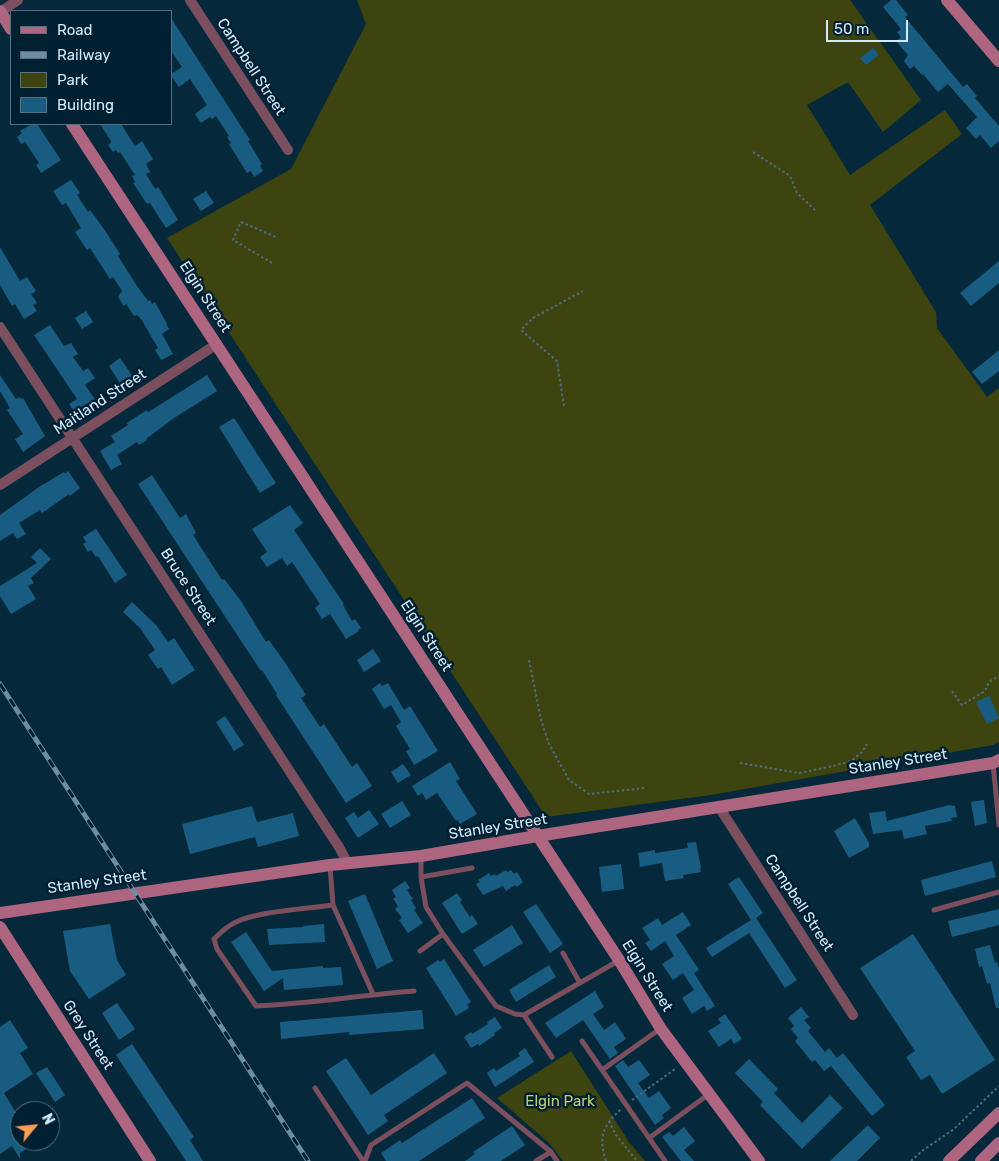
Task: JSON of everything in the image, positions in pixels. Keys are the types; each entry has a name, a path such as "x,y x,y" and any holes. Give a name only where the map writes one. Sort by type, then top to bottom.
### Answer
{"main road":[{"path":"947,0 999,61"},
{"path":"0,11 10,27"},
{"name":"Elgin Street","path":"73,125 619,960 661,1029 760,1161"},
{"name":"Stanley Street","path":"0,913 330,865 422,856 996,762"},
{"name":"Grey Street","path":"0,927 150,1161"},
{"path":"949,1161 999,1113"},
{"path":"980,1161 999,1144"}],"street":[{"path":"0,11 18,0"},
{"name":"Campbell Street","path":"190,0 288,150"},
{"name":"Bruce Street","path":"0,327 340,847 348,864"},
{"name":"Maitland Street","path":"0,485 216,344"},
{"name":"Campbell Street","path":"719,807 854,1015"}],"lane":[{"path":"996,762 999,824"},
{"path":"422,856 421,878 426,907 443,934 496,1006 515,1014 524,1015 619,960"},
{"path":"330,865 333,905 372,994"},
{"path":"421,878 472,868"},
{"path":"934,910 999,892"},
{"path":"333,905 261,915 236,922 214,939 217,949 256,1006 296,1005 372,994 414,991"},
{"path":"420,951 443,934"},
{"path":"562,953 580,983"},
{"path":"524,1015 552,1056"},
{"path":"602,1070 661,1029"},
{"path":"582,1041 665,1161"},
{"path":"364,1161 371,1145 467,1083 551,1152 557,1161"},
{"path":"315,1088 364,1161"},
{"path":"648,1138 709,1094"},
{"path":"536,1161 551,1152"}],"path":[{"path":"753,152 790,176 797,193 815,210"},
{"path":"272,263 233,240 241,222 278,238"},
{"path":"564,406 557,361 521,330 533,318 583,292"},
{"path":"529,660 541,720 549,744 569,780 589,794 645,788"},
{"path":"952,692 962,705 985,691 989,682 999,676"},
{"path":"740,763 799,773 829,768 851,761 862,752 867,744"},
{"path":"911,1161 954,1129 999,1086"},
{"path":"609,1121 629,1153 638,1161"}],"green space":[{"path":"357,0 850,0 921,100 883,132 848,82 807,105 850,175 945,110 962,134 870,205 936,312 937,328 987,397 999,388 999,742 993,745 711,795 546,817 167,238 291,169 366,24"},
{"name":"Elgin Park","path":"571,1051 629,1142 645,1161 563,1161 549,1143 497,1098"}],"building":[{"path":"891,0 896,0 908,15 905,17 963,87 967,84 977,96 975,98 999,126 999,141 991,148 980,135 976,139 966,128 977,117 948,84 938,92 923,74 914,66 910,69 904,61 908,55 896,41 901,37 897,32 901,29 883,7"},
{"path":"172,20 250,140 248,141 262,164 260,166 263,171 254,177 251,171 247,173 229,144 231,143 227,137 229,136 216,116 212,119 210,117 201,123 195,114 207,105 190,79 179,87 172,77 172,73 182,67 172,52"},
{"path":"873,48 879,55 866,65 860,58"},
{"path":"30,125 38,125 61,160 41,173 36,165 39,163 25,142 21,144 17,137 22,133 20,131"},
{"path":"101,125 122,125 135,146 142,141 153,159 146,164 150,172 146,174 155,189 158,187 178,220 166,228 150,203 147,204 133,183 135,182 132,176 135,175 120,152 118,153 116,150 113,152 108,145 111,141"},
{"path":"71,180 80,193 77,195 88,212 90,210 104,229 137,286 148,301 150,300 152,304 155,302 169,329 162,334 173,354 161,360 155,350 158,348 141,319 137,315 134,316 126,304 124,306 118,297 122,291 113,277 110,279 90,248 87,250 75,232 81,228 66,203 62,205 53,191"},
{"path":"206,191 214,203 201,211 193,199"},
{"path":"0,247 20,281 27,277 36,291 31,294 37,303 33,305 37,311 24,319 15,304 12,306 0,285"},
{"path":"999,261 999,283 971,306 960,293"},
{"path":"86,311 93,322 82,329 75,318"},
{"path":"50,325 64,346 71,343 78,354 73,357 83,371 88,368 95,378 85,385 96,401 76,414 69,404 77,399 34,335"},
{"path":"999,350 999,371 982,384 972,372"},
{"path":"120,358 134,378 121,385 109,366"},
{"path":"0,375 16,399 23,398 45,436 23,452 15,439 23,434 7,410 10,408 0,391"},
{"path":"207,375 217,391 174,418 147,440 139,445 137,442 117,455 122,464 111,470 100,451 115,442 111,436 139,415 147,410 148,412 150,411"},
{"path":"234,418 276,483 260,493 219,427"},
{"path":"68,471 80,488 42,513 40,510 19,523 26,534 17,539 13,533 0,541 0,515 39,487"},
{"path":"152,475 180,518 186,514 196,533 193,535 222,580 224,579 241,601 266,642 269,640 284,661 306,695 301,698 320,727 324,724 352,767 357,763 372,786 346,803 276,695 262,670 138,484"},
{"path":"290,505 303,523 294,530 344,604 352,621 355,619 361,628 346,639 330,614 322,619 315,608 320,604 292,562 287,566 282,558 267,567 260,557 267,552 252,529"},
{"path":"96,529 127,575 115,583 98,556 96,557 91,550 88,552 83,544 86,542 83,537"},
{"path":"40,548 51,559 31,578 34,583 28,586 36,599 11,614 0,596 0,586 37,563 31,557"},
{"path":"132,602 156,625 168,642 174,638 195,670 172,685 161,667 158,669 148,655 155,650 140,628 123,612"},
{"path":"373,649 381,661 364,672 357,660"},
{"path":"380,683 382,686 388,683 404,710 410,706 438,751 414,765 406,751 410,749 396,726 401,722 391,705 384,709 372,689"},
{"path":"989,696 999,718 987,724 976,702"},
{"path":"225,716 244,745 234,751 216,722"},
{"path":"450,762 460,779 456,781 477,814 460,824 437,793 426,800 422,793 418,796 412,786"},
{"path":"403,764 411,775 398,783 391,772"},
{"path":"984,800 987,823 975,826 971,802"},
{"path":"402,801 411,815 390,828 381,814"},
{"path":"949,805 955,806 957,817 951,818 952,821 925,826 927,834 904,839 902,830 873,834 869,813 885,811 887,821"},
{"path":"252,806 257,822 293,813 299,836 258,847 255,837 190,854 182,824"},
{"path":"369,810 379,824 358,838 345,818 354,812 358,818"},
{"path":"855,818 869,843 869,847 849,858 834,831"},
{"path":"696,842 701,872 683,875 684,878 665,881 662,863 640,867 638,853 655,850 655,853 688,848 687,843"},
{"path":"992,861 996,877 925,896 921,880"},
{"path":"621,864 624,889 602,892 599,867"},
{"path":"506,870 507,872 511,870 514,874 517,872 523,882 517,887 515,885 506,891 503,886 483,895 476,884 480,882 478,880 489,873 491,876 495,874 496,876"},
{"path":"739,877 763,913 756,918 797,980 785,988 749,933 712,957 706,948 751,920 728,884"},
{"path":"405,881 410,888 407,890 413,899 411,900 416,908 414,910 423,923 408,933 399,920 402,918 395,909 398,906 393,899 396,897 392,890"},
{"path":"457,893 462,900 460,902 470,917 472,915 478,924 462,934 442,903"},
{"path":"365,894 393,961 377,969 348,901"},
{"path":"536,904 563,944 550,953 523,912"},
{"path":"999,909 999,925 952,937 948,921"},
{"path":"683,912 691,925 676,935 699,970 694,973 715,1006 707,1011 704,1006 692,1014 682,998 694,990 683,973 673,980 662,964 674,956 665,941 651,951 645,943 650,940 642,928 658,918 662,925"},
{"path":"110,924 117,960 126,975 89,999 70,971 63,931"},
{"path":"324,924 325,942 269,945 267,929"},
{"path":"512,925 523,943 484,967 473,950"},
{"path":"246,932 272,971 323,966 323,968 341,967 343,985 284,990 283,978 264,991 231,942"},
{"path":"913,934 995,1060 942,1094 930,1075 921,1080 906,1057 915,1051 860,968"},
{"path":"990,945 995,963 997,962 999,969 999,1008 996,1008 990,983 987,984 982,966 979,967 975,949"},
{"path":"444,959 471,1002 467,1005 469,1008 456,1016 426,968 438,960 440,962"},
{"path":"549,965 556,977 516,1002 509,990"},
{"path":"595,991 604,1007 593,1014 604,1030 615,1022 626,1039 614,1047 618,1053 610,1059 583,1020 556,1038 545,1023"},
{"path":"117,1003 135,1029 119,1040 102,1013"},
{"path":"801,1007 809,1017 804,1020 811,1028 808,1031 825,1052 829,1048 837,1058 843,1053 885,1105 872,1116 831,1066 824,1071 815,1060 812,1062 795,1041 798,1038 791,1029 794,1026 788,1018"},
{"path":"422,1010 424,1029 349,1035 349,1032 281,1039 280,1022"},
{"path":"725,1014 742,1039 734,1044 731,1039 719,1047 708,1031 721,1023 718,1019"},
{"path":"495,1017 502,1028 479,1046 478,1044 471,1048 464,1037 488,1024 487,1022"},
{"path":"10,1020 28,1048 20,1053 33,1074 4,1093 10,1103 10,1147 0,1154 0,1027"},
{"path":"132,1044 194,1137 190,1140 203,1161 186,1161 116,1055"},
{"path":"525,1048 534,1062 495,1087 487,1073 494,1068 496,1071 520,1056 518,1053"},
{"path":"434,1053 447,1073 384,1115 388,1121 368,1135 326,1071 346,1058 371,1095"},
{"path":"749,1059 778,1089 774,1093 802,1123 830,1095 843,1108 802,1149 760,1105 763,1102 735,1073"},
{"path":"623,1060 628,1067 639,1060 650,1075 638,1083 649,1098 659,1091 671,1108 662,1115 664,1118 655,1125 615,1066"},
{"path":"47,1067 65,1095 54,1101 36,1073"},
{"path":"472,1098 485,1118 419,1161 386,1161 381,1153 400,1140 402,1143"},
{"path":"868,1125 880,1138 857,1161 830,1161"},
{"path":"512,1126 525,1145 501,1161 465,1161 475,1154 473,1152"},
{"path":"684,1127 695,1141 684,1150 694,1161 681,1161 662,1137 669,1132 673,1136"},
{"path":"15,1151 23,1151 20,1153 20,1159"}],"railway":[{"path":"0,684 308,1161"}]}
